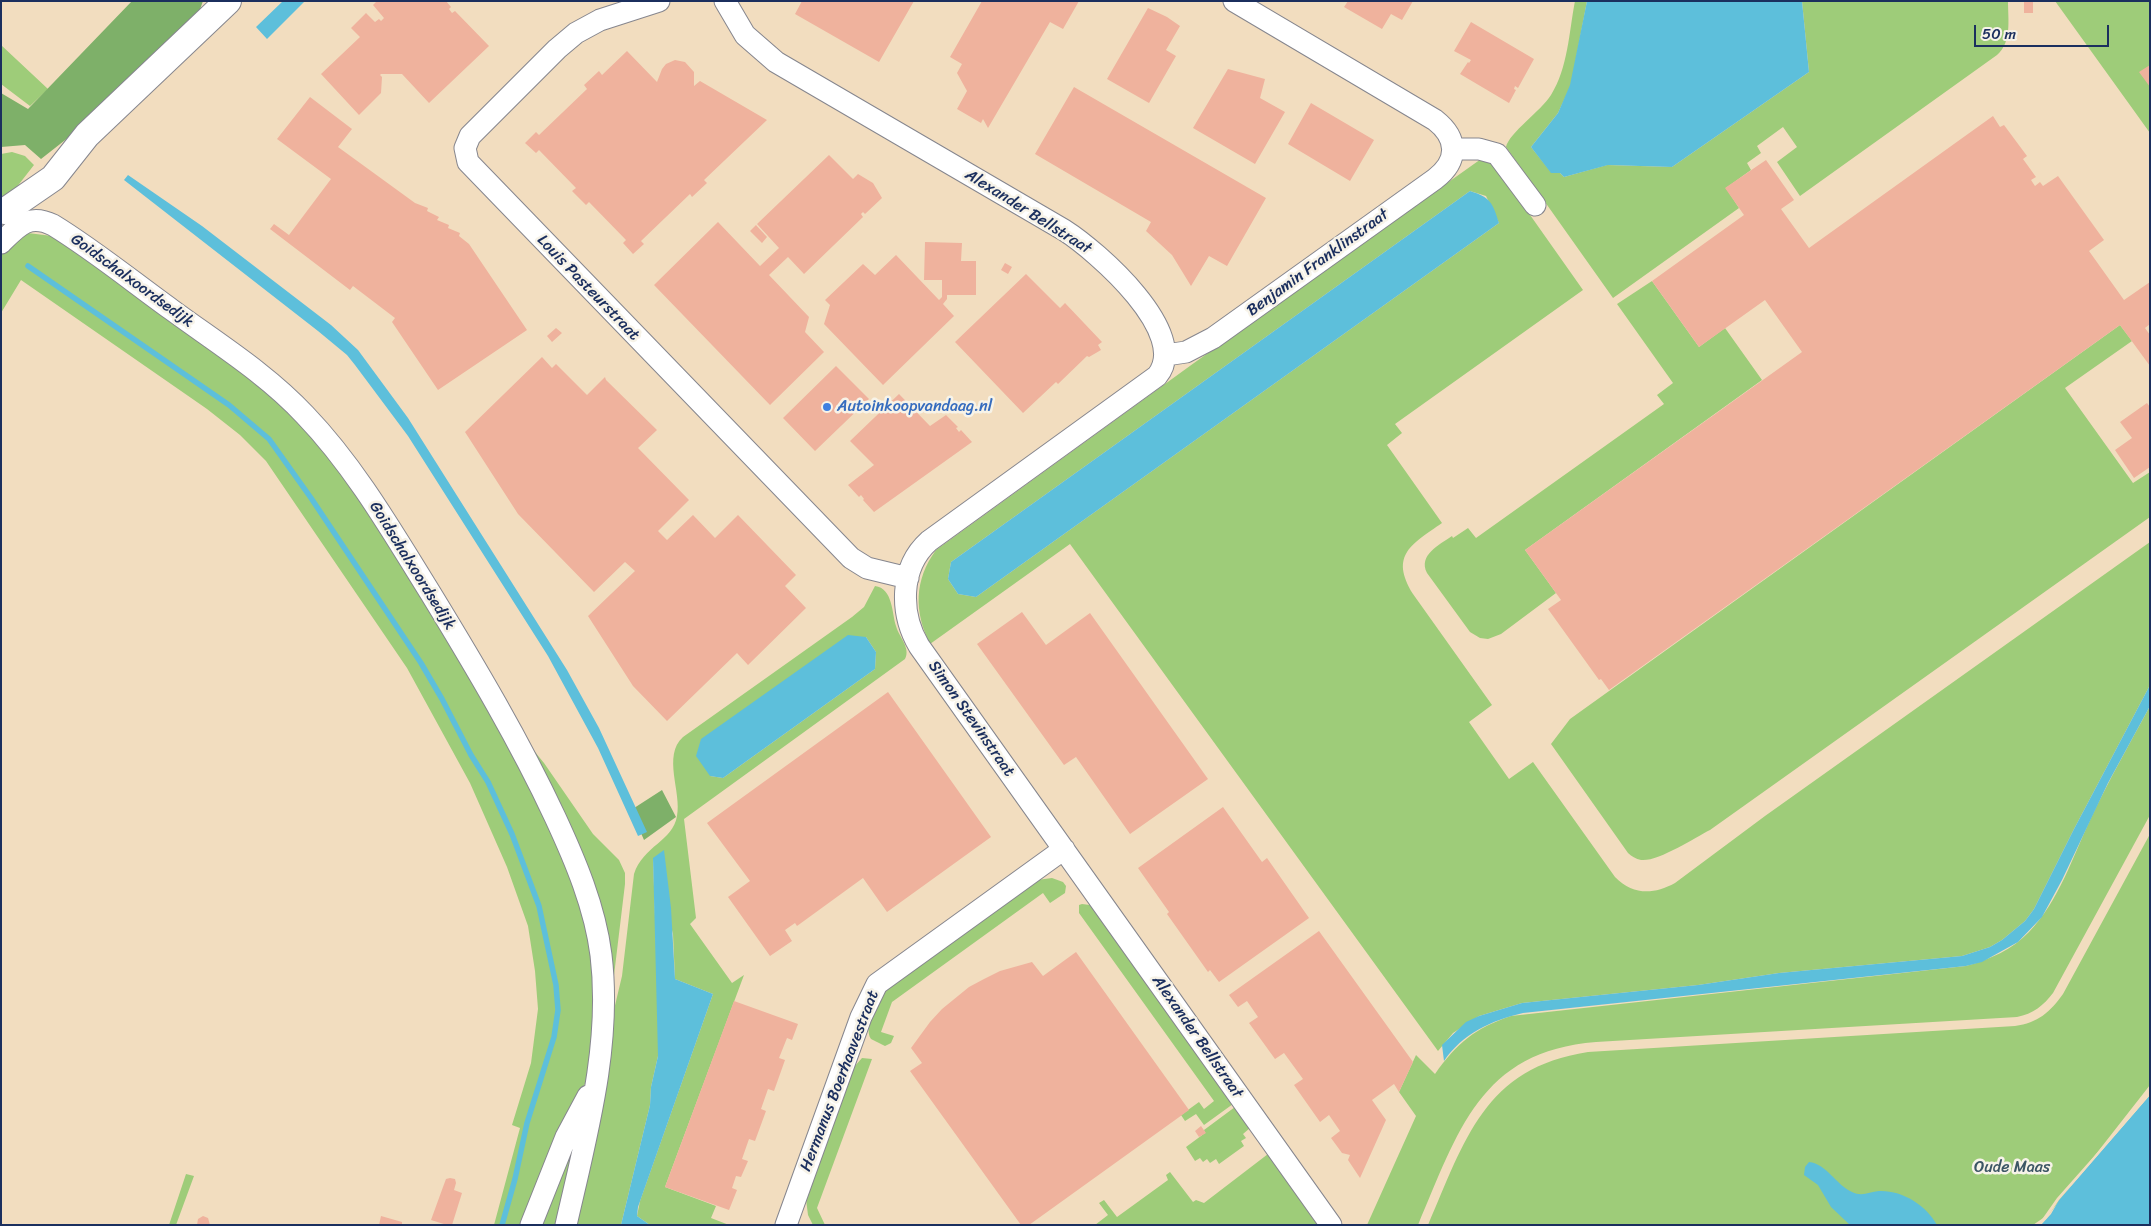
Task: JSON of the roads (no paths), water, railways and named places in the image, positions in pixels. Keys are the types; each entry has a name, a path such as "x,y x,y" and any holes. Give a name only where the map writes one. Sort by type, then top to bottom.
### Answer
{"street":[{"path":"3,213 41,166 87,135 228,1"},
{"name":"Louis Pasteurstraat","path":"659,1 600,20 567,40 473,131 465,144 466,158 479,176 846,554 867,568 908,578"},
{"name":"Alexander Bellstraat","path":"725,1 734,20 745,35 776,62 1064,230 1087,246 1112,269 1137,297 1160,332 1166,355"},
{"path":"1234,1 1435,120 1448,132 1453,150 1479,148 1497,154 1535,205"},
{"name":"Benjamin Franklinstraat","path":"1166,355 1181,354 1206,343 1253,310 1441,174 1449,165 1453,150"},
{"name":"Goidschalxoordsedijk","path":"1,243 22,225 32,220 41,220 60,229 274,385 318,428 350,470 396,538 497,707 544,794 573,858 589,902 600,952 602,1019 596,1083 566,1225"},
{"path":"908,578 917,555 929,541 1154,379 1162,369 1166,355"},
{"name":"Simon Stevinstraat","path":"908,578 904,606 913,636 1064,849"},
{"name":"Alexander Bellstraat","path":"1064,849 1331,1225"},
{"name":"Hermanus Boerhaavestraat","path":"786,1225 861,1017 878,984 1064,849"},
{"name":"Goidschalxoordsedijk","path":"531,1225 578,1110 596,1083"}],"water":[{"path":"283,1 305,1 267,39 256,27"},
{"path":"1587,1 1802,1 1809,72 1672,167 1608,165 1564,177 1560,173 1551,173 1531,147 1558,113 1570,85"},
{"path":"128,175 202,226 331,325 358,350 408,418 567,670 599,728 647,832 638,836 598,748 548,656 408,436 355,365 347,355 318,331 124,180"},
{"path":"1470,191 1486,198 1490,202 1499,223 976,597 958,594 948,579 951,562"},
{"path":"848,635 866,637 876,652 875,669 723,778 710,776 696,756 701,739"},
{"path":"2150,685 2150,706 2108,783 2062,880 2042,917 2018,942 1982,962 1966,966 1523,1013 1489,1024 1469,1036 1451,1051 1444,1061 1442,1045 1466,1022 1479,1016 1522,1003 1698,985 1779,973 1962,956 1990,947 2002,940 2025,921 2034,909"},
{"path":"664,850 671,908 675,979 713,994 638,1207 637,1216 650,1225 621,1225 650,1105 651,1087 658,1056 653,858"},
{"path":"2150,1095 2150,1225 2041,1225 2051,1214 2059,1200"},
{"path":"1809,1162 1821,1167 1846,1189 1856,1193 1888,1191 1905,1196 1927,1211 1937,1225 1850,1225 1831,1207 1818,1185 1804,1175 1805,1167"}],"waterway":[{"path":"28,266 229,405 269,439 311,498 421,663 471,755 488,782 512,834 539,906 556,985 558,1010 554,1037 527,1123 515,1179 502,1225"}],"place":[{"name":"Autoinkoopvandaag.nl","path":"827,407"}],"park label":[{"name":"Oude Maas","path":"2012,1168"}]}
